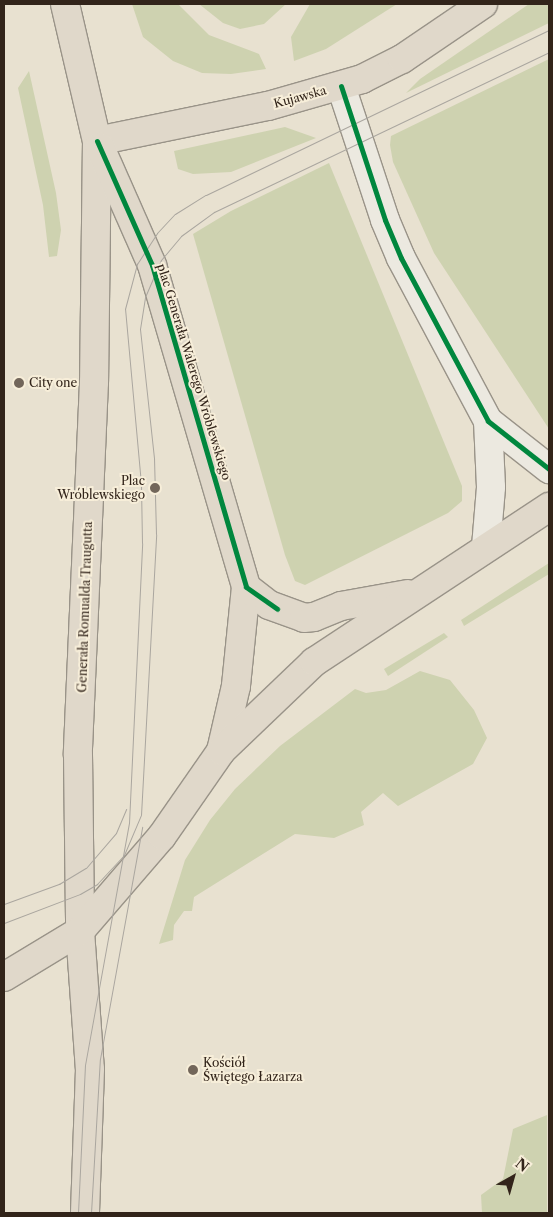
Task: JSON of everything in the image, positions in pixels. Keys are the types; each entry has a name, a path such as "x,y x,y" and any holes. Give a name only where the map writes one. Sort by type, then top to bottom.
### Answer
{"main road":[{"name":"Generała Romualda Traugutta","path":"65,4 97,141 94,382 78,755 80,931 90,1069 85,1213"},
{"name":"Kujawska","path":"97,141 268,106 342,86 402,59 483,4"},
{"name":"plac Generała Walerego Wróblewskiego","path":"97,141 152,265 246,587 236,686 221,752"},
{"name":"plac Generała Walerego Wróblewskiego","path":"4,977 80,931 162,836 221,752 314,662 549,507"},
{"path":"246,587 269,605 304,618 314,617 341,606 416,593"}],"street":[{"path":"342,86 401,258 488,421 549,469"},
{"path":"486,547 491,487 488,421"}],"green space":[{"path":"132,4 178,4 209,35 259,54 266,69 231,74 202,73 173,61 143,37"},
{"path":"199,4 286,4 264,24 240,29 223,23"},
{"path":"310,4 397,4 326,49 294,61 291,37"},
{"path":"529,4 549,4 549,23 406,93 420,79"},
{"path":"549,59 549,429 434,253 393,162 390,145 391,136"},
{"path":"29,71 56,193 61,230 57,256 49,257 43,205 18,88"},
{"path":"285,127 316,138 231,172 193,174 178,169 174,151"},
{"path":"329,163 462,486 462,501 448,513 305,585 295,581 285,555 193,234 231,211"},
{"path":"549,563 549,574 464,626 461,620"},
{"path":"444,633 448,637 388,676 384,669"},
{"path":"420,671 450,680 474,710 487,738 473,764 398,806 383,793 361,812 364,825 334,838 295,834 194,897 192,911 184,911 174,925 173,940 159,944 185,860 210,820 235,789 280,746 355,689 366,693 386,690"},
{"path":"547,1115 547,1213 482,1213 481,1195 503,1179 513,1129"}],"tram line":[{"path":"78,1213 85,1065 129,823 142,543 141,484 125,309 137,264 157,233 175,214 206,195 549,30"},
{"path":"4,923 80,894 97,884 124,855 141,815 156,534 154,458 140,329 145,297 161,260 181,236 214,212 549,52"},
{"path":"4,904 59,884 86,868 116,833 126,809"},
{"path":"91,1213 100,1059 142,827"}],"cycle path":[{"path":"341,86 385,220 401,258 488,421 549,469"},
{"path":"97,141 152,265 246,587 277,609"}],"place":[{"name":"City one","path":"19,383"},
{"name":"Plac Wróblewskiego","path":"155,488"},
{"name":"Kościół Świętego Łazarza","path":"193,1070"}]}
